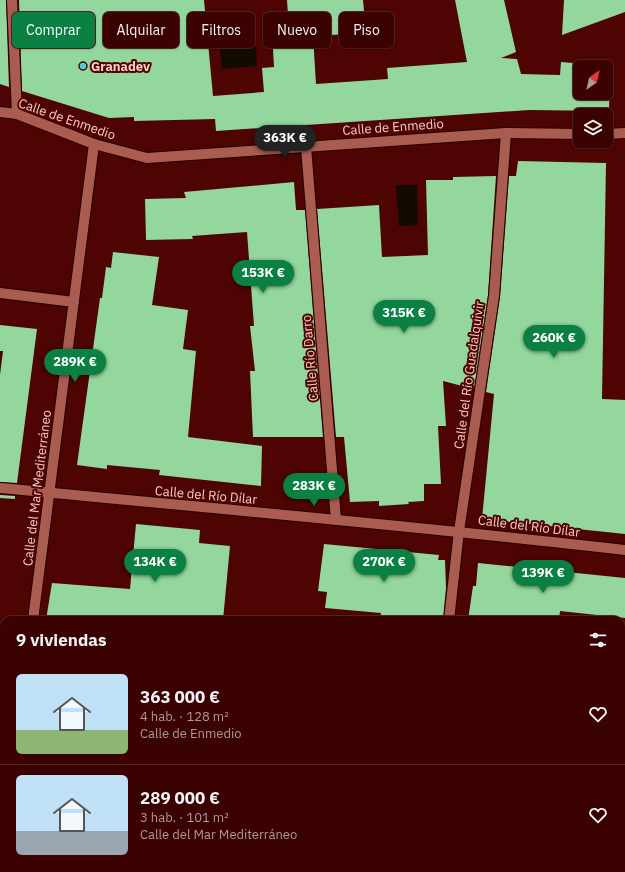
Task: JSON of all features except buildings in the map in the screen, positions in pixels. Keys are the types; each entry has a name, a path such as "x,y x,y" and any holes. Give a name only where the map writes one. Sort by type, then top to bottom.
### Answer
{"street":[{"path":"12,0 17,114"},
{"name":"Calle de Enmedio","path":"0,112 17,114 94,144 147,158 506,132 573,134"},
{"name":"Calle del Río Guadalquivir","path":"449,616 459,531 494,296 506,132"},
{"path":"613,134 625,133"},
{"name":"Calle del Mar Mediterráneo","path":"34,616 94,144"},
{"name":"Calle Río Darro","path":"306,147 336,520"},
{"path":"0,293 74,302"},
{"name":"Calle del Río Dílar","path":"0,488 459,531 625,550"}],"shaded area":[{"path":"255,47 257,66 222,69 220,49"},
{"path":"396,185 417,185 418,225 399,226"}],"place":[{"name":"Granadev","path":"83,66"}]}
